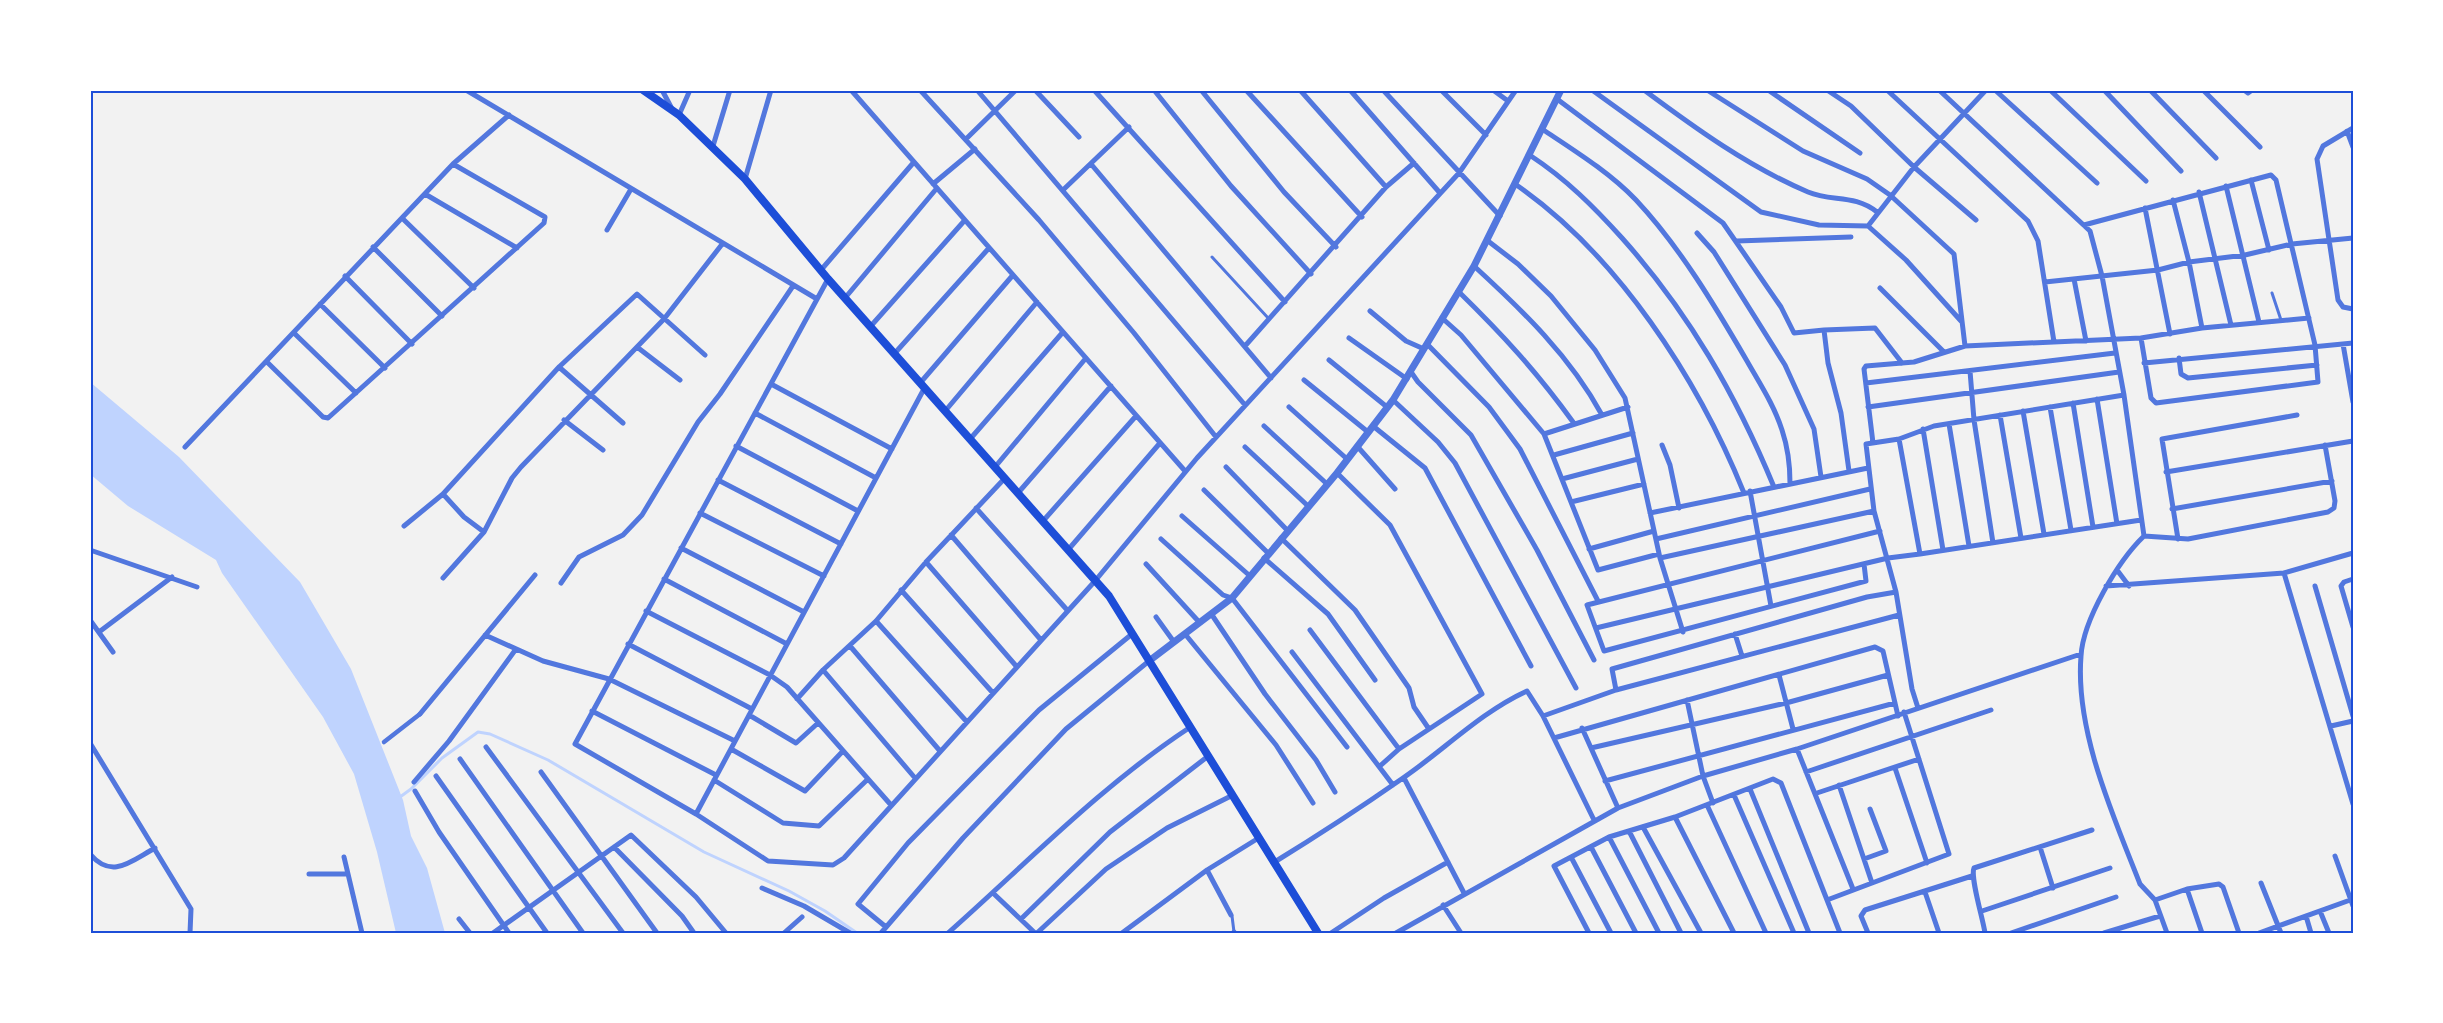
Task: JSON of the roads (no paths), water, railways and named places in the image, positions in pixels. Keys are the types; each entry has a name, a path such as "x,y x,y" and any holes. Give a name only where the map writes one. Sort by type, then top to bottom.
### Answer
{"main road":[{"path":"643,90 679,115 745,179 828,279 1109,596 1257,839 1318,933"}],"street":[{"path":"466,90 817,299"},
{"path":"662,90 672,109"},
{"path":"679,115 690,90"},
{"path":"713,146 729,90"},
{"path":"745,179 771,90"},
{"path":"851,90 1185,471"},
{"path":"920,90 1039,220 1134,333 1216,437"},
{"path":"977,90 1245,405"},
{"path":"966,139 994,109 1016,90"},
{"path":"1035,90 1079,137"},
{"path":"1094,90 1285,302"},
{"path":"1154,90 1231,186 1311,274"},
{"path":"1202,90 1284,192 1336,246"},
{"path":"1246,90 1362,217"},
{"path":"1300,90 1386,187"},
{"path":"1350,90 1440,194"},
{"path":"1383,90 1500,216"},
{"path":"1441,90 1486,135"},
{"path":"1493,90 1508,101"},
{"path":"828,279 575,741 576,747 696,814 768,861 833,865 844,858 1068,611 1185,471 1459,173 1516,90"},
{"path":"881,933 963,838 1065,729 1232,598 1337,473 1393,400 1474,266 1531,156 1561,90"},
{"path":"1592,90 1761,212 1819,225 1868,226 1906,260 1962,321"},
{"path":"1644,90 1707,134 1775,175 1810,193 1861,201 1877,212"},
{"path":"1707,90 1803,151 1867,179 1890,195 1954,254 1965,346"},
{"path":"1768,90 1860,153"},
{"path":"1827,90 1851,106 1914,167 1976,220"},
{"path":"1887,90 2028,221 2038,242 2054,342"},
{"path":"1939,90 2084,225 2092,236 2102,276 2124,395 2144,536"},
{"path":"1868,226 1914,167 1986,90"},
{"path":"1995,90 2059,145 2097,183"},
{"path":"2050,90 2146,181"},
{"path":"2104,90 2181,171"},
{"path":"2150,90 2216,158"},
{"path":"2204,90 2260,147"},
{"path":"2244,90 2248,93 2252,90"},
{"path":"1557,99 1723,223 1781,307 1794,333 1875,328 1902,363"},
{"path":"185,447 453,164 509,115"},
{"path":"1063,190 1129,127"},
{"path":"1542,129 1604,171 1636,200 1666,236 1725,324 1769,398 1783,430 1790,459 1790,483"},
{"path":"2353,147 2350,130 2318,152 2338,300 2343,307 2353,309"},
{"path":"845,298 935,186 975,149"},
{"path":"1531,156 1563,178 1588,201 1654,274 1678,306 1728,384 1774,487"},
{"path":"821,270 914,162"},
{"path":"1245,346 1362,217 1386,187 1414,163"},
{"path":"267,362 326,418 412,344 544,223 545,217 453,164"},
{"path":"1091,164 1271,378"},
{"path":"2084,225 2199,192 2274,176 2315,345 2318,382 2154,402 2144,363 2141,338"},
{"path":"2251,180 2269,250"},
{"path":"1515,184 1594,250 1631,297 1708,414 1747,492 1755,514 1771,606"},
{"path":"2226,186 2245,255 2259,322"},
{"path":"607,230 631,189"},
{"path":"2199,192 2217,259 2231,325"},
{"path":"425,194 518,248"},
{"path":"2173,200 2189,262 2202,328"},
{"path":"2145,208 2170,334"},
{"path":"402,218 474,288"},
{"path":"870,327 965,220"},
{"path":"1697,233 1714,252 1785,365 1814,429 1821,477"},
{"path":"1737,241 1851,237"},
{"path":"2045,282 2158,270 2189,262 2245,255 2292,244 2353,238"},
{"path":"1488,241 1518,264 1551,296 1595,350 1625,398 1660,556 1683,632"},
{"path":"443,578 484,532 512,478 564,420 664,319 723,243"},
{"path":"373,248 442,316"},
{"path":"895,353 989,248"},
{"path":"1474,266 1553,344 1590,394 1602,415"},
{"path":"696,814 892,449 923,385 1013,275"},
{"path":"345,276 412,344"},
{"path":"2074,279 2086,342"},
{"path":"561,583 579,557 623,535 642,515 698,422 720,394 793,286"},
{"path":"1880,288 1944,352"},
{"path":"1458,291 1516,348 1542,378 1574,422"},
{"path":"404,526 443,494 559,367 637,294 705,355"},
{"path":"946,410 1037,302"},
{"path":"320,304 385,368"},
{"path":"1370,311 1406,341 1426,347 1489,407 1520,448 1598,601"},
{"path":"1442,318 1461,335 1545,434 1599,570 1874,511"},
{"path":"1873,443 1866,366 1902,363 1965,346 2141,338 2202,328 2309,318"},
{"path":"1824,330 1828,363 1841,413 1849,471"},
{"path":"971,438 1063,332"},
{"path":"294,333 356,393"},
{"path":"1349,338 1418,382 1471,435 1537,549 1594,660"},
{"path":"2144,363 2353,343"},
{"path":"2343,344 2351,374 2353,402"},
{"path":"637,347 680,380"},
{"path":"1866,383 2115,353"},
{"path":"995,467 1086,358"},
{"path":"2179,358 2184,377 2317,365"},
{"path":"1329,360 1387,407"},
{"path":"559,367 623,423"},
{"path":"1970,371 1974,420 1993,543"},
{"path":"1868,407 2119,372"},
{"path":"1304,380 1368,432"},
{"path":"771,384 892,449"},
{"path":"1018,493 1111,386"},
{"path":"1918,708 1896,592 1874,511 1864,447 1873,443 1899,439 1923,429 2124,395"},
{"path":"2097,399 2116,524"},
{"path":"1393,400 1438,442 1455,463 1576,688"},
{"path":"2073,403 2093,527"},
{"path":"1289,406 1347,459"},
{"path":"1545,434 1574,422 1628,407"},
{"path":"2050,407 2071,530"},
{"path":"2023,411 2044,534"},
{"path":"755,412 876,478"},
{"path":"2000,415 2021,538"},
{"path":"1043,521 1136,416"},
{"path":"2178,538 2161,442 2164,437 2297,416"},
{"path":"564,420 603,450"},
{"path":"1949,424 1969,546"},
{"path":"1264,426 1327,484"},
{"path":"1373,426 1425,468 1531,666"},
{"path":"1923,429 1943,550"},
{"path":"1554,455 1633,433"},
{"path":"1899,439 1920,554"},
{"path":"2166,472 2353,441"},
{"path":"1068,550 1160,443"},
{"path":"1662,445 1670,465 1679,508"},
{"path":"2167,933 2155,900 2140,884 2092,752 2087,728 2081,654 2106,586 2130,549 2144,536 2188,539 2328,512 2334,508 2332,480 2325,445"},
{"path":"736,446 858,512"},
{"path":"1357,446 1395,489"},
{"path":"1245,447 1308,506"},
{"path":"1562,479 1638,459"},
{"path":"1226,467 1287,530"},
{"path":"1650,513 1868,468"},
{"path":"1337,473 1390,525 1482,694 1399,749 1380,766"},
{"path":"797,699 823,669 876,621 926,562 1005,478"},
{"path":"718,480 841,544"},
{"path":"2172,509 2332,480"},
{"path":"1571,502 1644,484"},
{"path":"1656,539 1755,514 1870,489"},
{"path":"1204,490 1266,555 1328,614 1375,680"},
{"path":"443,494 464,517 484,532"},
{"path":"976,508 1068,611"},
{"path":"700,513 824,576"},
{"path":"1182,516 1250,576"},
{"path":"1596,628 1888,558 2140,520"},
{"path":"1589,549 1654,531"},
{"path":"1864,564 1866,581 1683,632 1604,651 1587,605 1880,531"},
{"path":"951,535 1041,640"},
{"path":"1281,538 1355,610 1409,688 1414,707 1430,729"},
{"path":"1161,539 1223,595 1232,598 1347,747"},
{"path":"681,548 804,612"},
{"path":"90,550 197,587"},
{"path":"2106,586 2284,573 2353,553"},
{"path":"926,562 1017,667"},
{"path":"1146,564 1200,623"},
{"path":"2117,570 2129,586"},
{"path":"2284,573 2353,804"},
{"path":"384,742 420,714 535,575"},
{"path":"99,632 172,577"},
{"path":"664,579 787,644"},
{"path":"2353,579 2344,582 2341,586 2353,627"},
{"path":"2315,586 2353,716"},
{"path":"901,590 993,693"},
{"path":"1616,690 1612,669 1867,597 1896,592"},
{"path":"646,611 770,675 797,699 891,805"},
{"path":"1212,615 1265,694 1316,760 1335,792"},
{"path":"1543,716 1616,690 1899,615"},
{"path":"1156,617 1174,642"},
{"path":"90,620 112,652"},
{"path":"876,621 967,722"},
{"path":"1310,630 1399,749"},
{"path":"886,927 858,904 908,843 1039,710 1132,634"},
{"path":"1185,634 1276,745 1313,803"},
{"path":"1735,634 1742,656"},
{"path":"485,635 516,650 570,670 609,679 735,741"},
{"path":"628,644 752,709"},
{"path":"850,646 940,751"},
{"path":"1554,738 1582,728 1875,647 1881,649 1898,716"},
{"path":"414,782 449,741 516,650"},
{"path":"1292,652 1393,785"},
{"path":"1396,933 1618,808 1703,776 1797,749 2081,654"},
{"path":"823,669 915,778"},
{"path":"1779,675 1793,729"},
{"path":"1591,748 1692,726 1888,675"},
{"path":"1273,863 1340,822 1404,778 1464,731 1524,692 1530,693 1543,716 1594,820"},
{"path":"1687,700 1710,804 1766,933"},
{"path":"1605,781 1895,703"},
{"path":"1806,772 1991,710"},
{"path":"592,711 715,778 783,824 819,826 868,779"},
{"path":"1827,900 1948,855 1904,712"},
{"path":"749,715 796,743 818,723"},
{"path":"2331,726 2353,721"},
{"path":"948,933 1100,796 1143,760 1189,728"},
{"path":"1582,728 1618,808"},
{"path":"90,743 191,909 190,933"},
{"path":"486,747 623,933"},
{"path":"730,749 805,791 843,751"},
{"path":"1797,749 1817,793 1853,889"},
{"path":"1021,919 1110,832 1207,757"},
{"path":"460,759 583,933"},
{"path":"1817,793 1919,759"},
{"path":"1895,768 1927,862"},
{"path":"541,772 591,839 601,857 623,882 657,933"},
{"path":"436,776 547,933"},
{"path":"1404,778 1464,893"},
{"path":"1590,933 1554,866 1609,837 1675,817 1773,779 1781,783 1840,933"},
{"path":"1839,785 1872,883"},
{"path":"1750,789 1809,933"},
{"path":"415,791 439,832 509,933"},
{"path":"1734,795 1794,933"},
{"path":"993,893 1036,933 1106,870 1167,828 1231,796"},
{"path":"1864,859 1886,851 1870,809"},
{"path":"1675,817 1734,933"},
{"path":"1643,827 1701,933"},
{"path":"1985,933 1982,911 1972,876 1974,868 2092,830"},
{"path":"1629,831 1681,933"},
{"path":"493,933 633,835 696,897 726,933"},
{"path":"1609,837 1659,933"},
{"path":"1122,933 1207,870 1257,839"},
{"path":"614,847 682,916 694,933"},
{"path":"1592,847 1636,933"},
{"path":"2040,847 2053,888"},
{"path":"90,854 98,863 107,868 119,867 155,848"},
{"path":"2259,933 2279,930 2306,916 2352,902 2335,856"},
{"path":"1571,857 1611,933"},
{"path":"344,858 362,933"},
{"path":"1331,933 1384,898 1448,862"},
{"path":"1982,911 2110,868"},
{"path":"1207,870 1231,915"},
{"path":"309,874 347,874"},
{"path":"1868,933 1862,912 1972,876"},
{"path":"2261,883 2279,930"},
{"path":"2155,900 2187,889 2219,884 2223,887 2239,933"},
{"path":"762,888 804,906 850,933"},
{"path":"2187,889 2202,933"},
{"path":"1925,892 1939,933"},
{"path":"2011,933 2116,897"},
{"path":"1443,905 1461,933"},
{"path":"2320,911 2329,933"},
{"path":"2104,933 2160,916"},
{"path":"2306,916 2312,933"},
{"path":"784,933 802,917"},
{"path":"459,919 470,933"}],"lane":[{"path":"1212,257 1270,320"},
{"path":"2272,293 2281,320"},
{"path":"1231,915 1234,932"}],"water":[{"path":"90,382 179,457 300,582 351,669 403,800 411,836 427,868 445,933 396,933 377,852 354,774 323,717 222,573 216,560 128,506 90,474"}],"waterway":[{"path":"400,797 442,758 478,732 490,734 548,760 704,852 789,891 825,911 857,933"}]}
